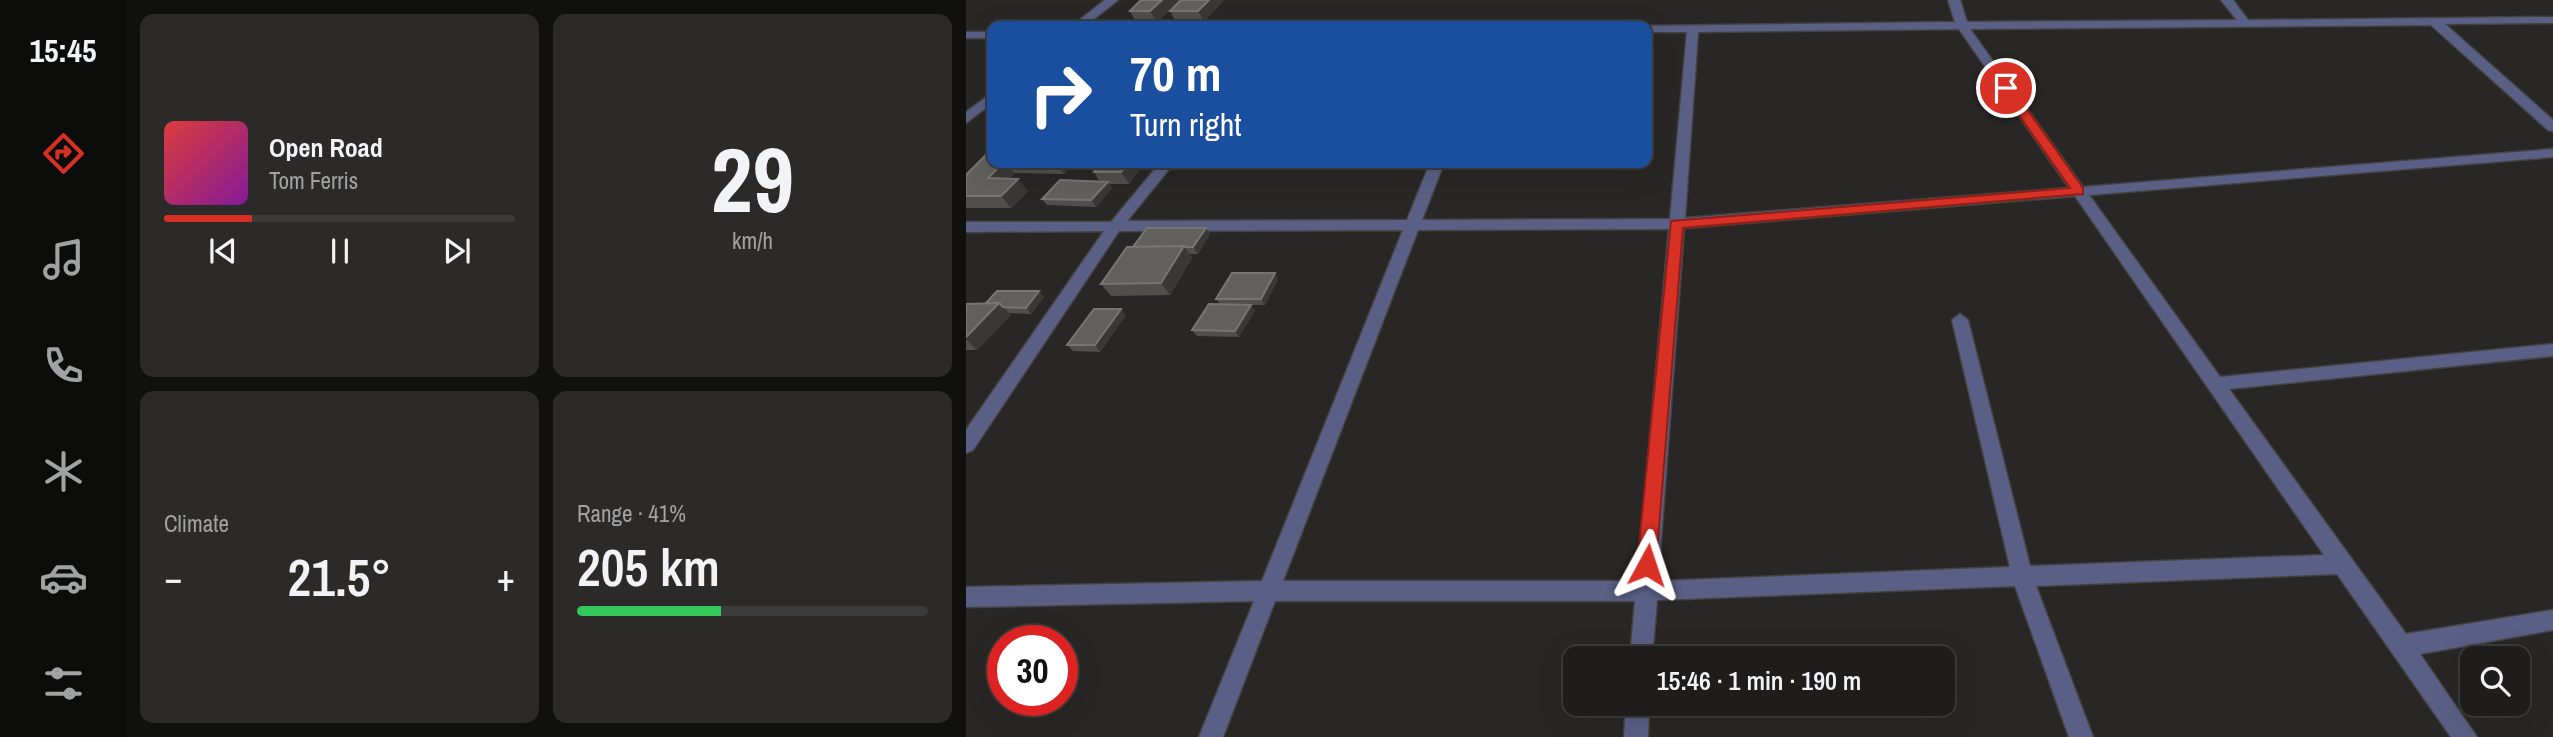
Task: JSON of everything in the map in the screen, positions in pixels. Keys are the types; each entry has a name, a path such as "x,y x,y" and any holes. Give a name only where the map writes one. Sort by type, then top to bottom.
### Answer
{"street":[{"path":"1085,21 1112,0"},
{"path":"1954,0 1962,26 2465,737"},
{"path":"2227,0 2245,23"},
{"path":"1652,29 2553,20"},
{"path":"2434,21 2553,127"},
{"path":"1642,646 1693,28"},
{"path":"966,36 987,35"},
{"path":"966,119 987,101"},
{"path":"966,227 1676,224 2553,153"},
{"path":"966,445 1115,226 1163,168"},
{"path":"1211,737 1435,168"},
{"path":"1960,320 2023,579 2081,737"},
{"path":"2216,384 2553,350"},
{"path":"966,597 1269,591 1644,592 2023,579 2343,564"},
{"path":"2401,646 2553,620"},
{"path":"1636,737 1637,716"}],"building":[{"path":"1141,0 1162,0 1150,11 1130,11"},
{"path":"1181,0 1209,0 1198,11 1170,11"},
{"path":"987,154 987,168 998,168 988,178 1018,179 1001,196 966,196 966,175"},
{"path":"1097,168 1124,168 1121,172 1094,172"},
{"path":"1060,180 1108,182 1091,200 1042,199"},
{"path":"1147,228 1206,228 1193,247 1133,247"},
{"path":"1184,246 1161,283 1101,284 1127,247"},
{"path":"1232,273 1275,273 1261,299 1216,299"},
{"path":"997,291 1039,291 1026,308 986,303"},
{"path":"999,303 966,337 966,304"},
{"path":"1209,304 1251,305 1235,331 1192,330"},
{"path":"1094,309 1121,309 1095,345 1067,345"}],"route":[{"path":"1647,565 1676,224 2079,191 2006,88"}]}
